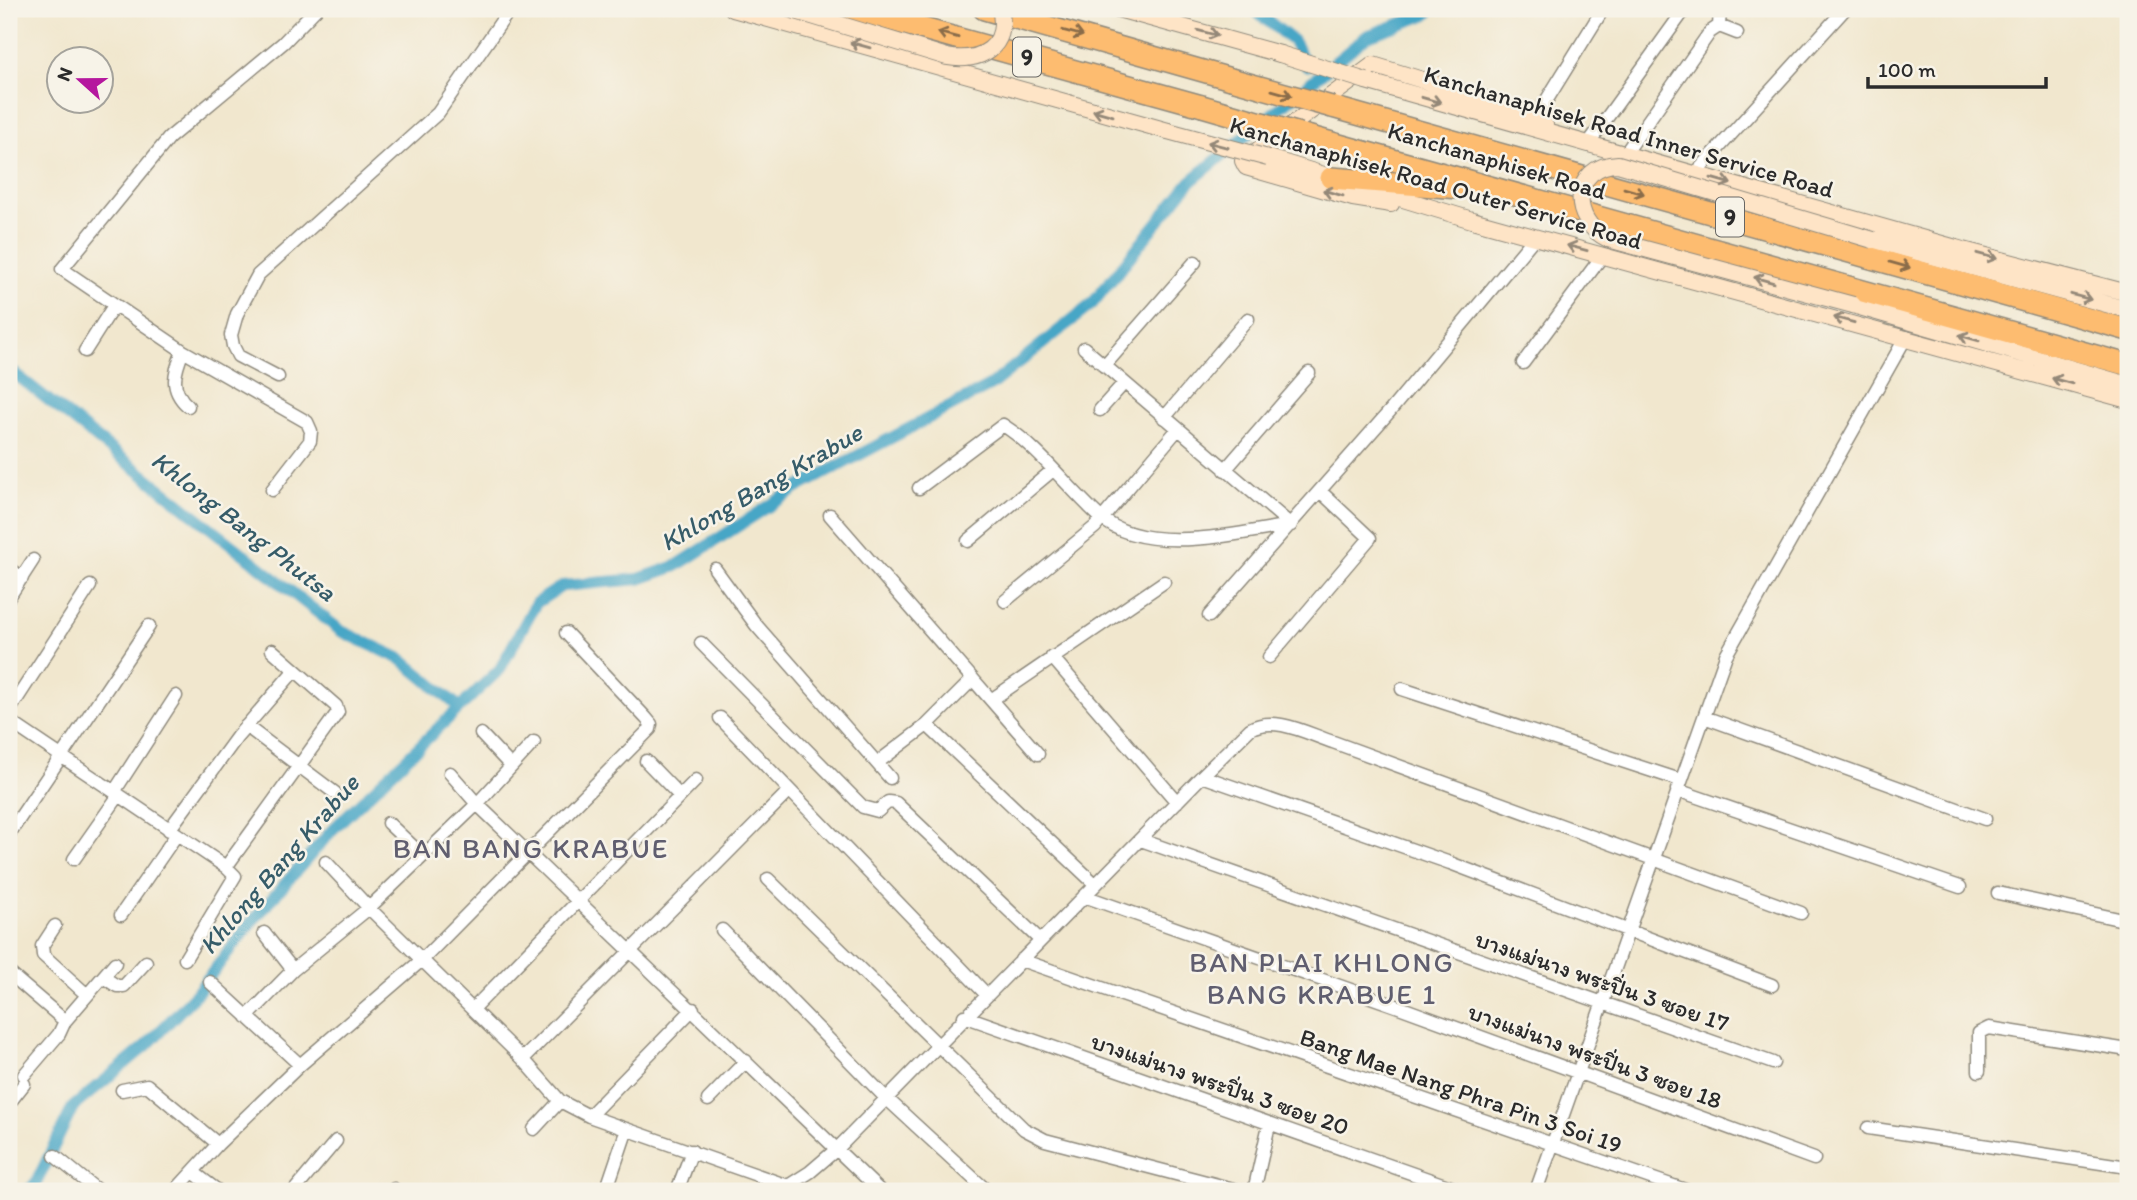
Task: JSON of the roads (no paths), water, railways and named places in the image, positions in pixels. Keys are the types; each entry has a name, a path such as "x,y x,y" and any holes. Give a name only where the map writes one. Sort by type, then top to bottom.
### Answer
{"highway":[{"name":"Kanchanaphisek Road","path":"851,9 2128,365"},
{"name":"Kanchanaphisek Road","path":"984,9 2128,330"},
{"path":"1331,178 1508,192"}],"main road":[{"name":"Kanchanaphisek Road Outer Service Road","path":"733,9 1268,158 1535,237 2128,400"},
{"path":"789,9 947,57 972,59 981,56 996,43 1002,26 1000,9"},
{"name":"Kanchanaphisek Road Inner Service Road","path":"1118,9 1588,144 2128,293"},
{"path":"1425,206 1353,198 1246,167 1242,160 1373,65 1508,106 1565,137"},
{"path":"2128,310 1873,240 1618,164 1598,168 1582,188 1582,215 1590,227 1608,239 1853,305 2128,385"}],"street":[{"path":"272,490 310,441 311,432 307,422 183,351 113,307 62,269 169,138 283,43 316,9"},
{"path":"278,377 238,356 233,346 231,335 237,314 258,275 438,113 510,9"},
{"path":"1535,119 1603,9"},
{"path":"1588,144 1685,9"},
{"path":"1625,154 1703,40 1719,26 1720,9"},
{"path":"1695,174 1845,9"},
{"path":"1719,26 1737,33"},
{"path":"1209,616 1291,525 1535,237"},
{"path":"1523,363 1603,255"},
{"path":"1104,366 1195,262"},
{"path":"85,351 113,307"},
{"path":"1164,418 1248,319"},
{"path":"1536,1191 1732,643 1906,337"},
{"path":"1084,348 1291,525"},
{"path":"183,351 173,382 177,396 188,405"},
{"path":"1226,470 1309,373"},
{"path":"1100,410 1124,383"},
{"path":"919,488 1003,425 1101,518 1127,533 1176,539 1291,525"},
{"path":"1005,601 1101,518 1178,429"},
{"path":"968,541 1053,470"},
{"path":"1269,657 1370,538 1320,491"},
{"path":"830,515 1038,754"},
{"path":"9,597 33,560"},
{"path":"9,569 22,578"},
{"path":"715,569 756,625 890,778"},
{"path":"991,700 1164,582"},
{"path":"9,711 90,586"},
{"path":"9,834 63,758 149,626"},
{"path":"175,1191 218,1144 300,1065 423,959 646,733 651,724 566,633"},
{"path":"701,643 863,807 878,811 888,802 896,803 1040,940"},
{"path":"226,867 297,765 338,712 336,706 272,650"},
{"path":"1052,657 1177,802"},
{"path":"121,915 173,832 246,726 294,671"},
{"path":"877,763 928,724 973,679"},
{"path":"1402,689 1679,785 1959,887"},
{"path":"74,859 176,696"},
{"path":"1704,717 1985,818"},
{"path":"720,718 986,994"},
{"path":"9,721 226,867 235,878 185,959"},
{"path":"326,862 369,908 523,1059 560,1101 589,1116 692,1151 784,1189 838,1148 964,1016 1202,776 1259,723 1275,723 1801,913"},
{"path":"928,724 1095,884"},
{"path":"246,726 335,793"},
{"path":"481,734 511,766"},
{"path":"247,1017 293,970 369,908 477,804 534,741"},
{"path":"646,761 680,796"},
{"path":"450,773 477,804 880,1191"},
{"path":"1202,776 1450,863 1772,985"},
{"path":"473,1009 696,780"},
{"path":"523,1059 789,791"},
{"path":"388,823 423,856"},
{"name":"บางแม่นาง พระปิ่น 3 ซอย 17","path":"1141,840 1773,1063"},
{"path":"768,879 936,1046 1035,1136 1241,1191"},
{"path":"1998,893 2128,921"},
{"name":"บางแม่นาง พระปิ่น 3 ซอย 18","path":"1084,896 1814,1159"},
{"path":"55,926 42,946 43,955 87,995"},
{"path":"722,930 885,1097 987,1191"},
{"path":"264,933 293,970"},
{"name":"Bang Mae Nang Phra Pin 3 Soi 19","path":"1021,960 1688,1191"},
{"path":"103,977 117,986 124,986 146,962"},
{"path":"9,1103 59,1034 65,1021 115,963"},
{"path":"9,973 65,1021"},
{"path":"210,982 300,1065"},
{"path":"589,1116 693,1009"},
{"name":"บางแม่นาง พระปิ่น 3 ซอย 20","path":"964,1016 1462,1191"},
{"path":"1979,1071 1979,1033 1989,1028 2128,1050"},
{"path":"708,1100 746,1061"},
{"path":"122,1090 147,1084 218,1144"},
{"path":"534,1129 560,1101"},
{"path":"1254,1191 1269,1125"},
{"path":"1868,1128 2128,1167"},
{"path":"607,1188 626,1129"},
{"path":"294,1191 336,1141"},
{"path":"677,1191 692,1151"},
{"path":"55,1156 98,1191"},
{"path":"192,1172 218,1191"}],"waterway":[{"path":"1253,9 1293,41 1307,66"},
{"name":"Khlong Bang Krabue","path":"28,1191 36,1183 73,1107 146,1046 196,994 249,925 334,828 500,669 536,603 562,586 639,579 676,566 797,488 991,385 1092,304 1190,182 1367,36 1427,14 1431,9"},
{"name":"Khlong Bang Phutsa","path":"9,369 341,631 401,659 458,706"}],"district":[{"name":"BAN BANG KRABUE","path":"531,848"},
{"name":"BAN PLAI KHLONG BANG KRABUE 1","path":"1322,978"}]}
